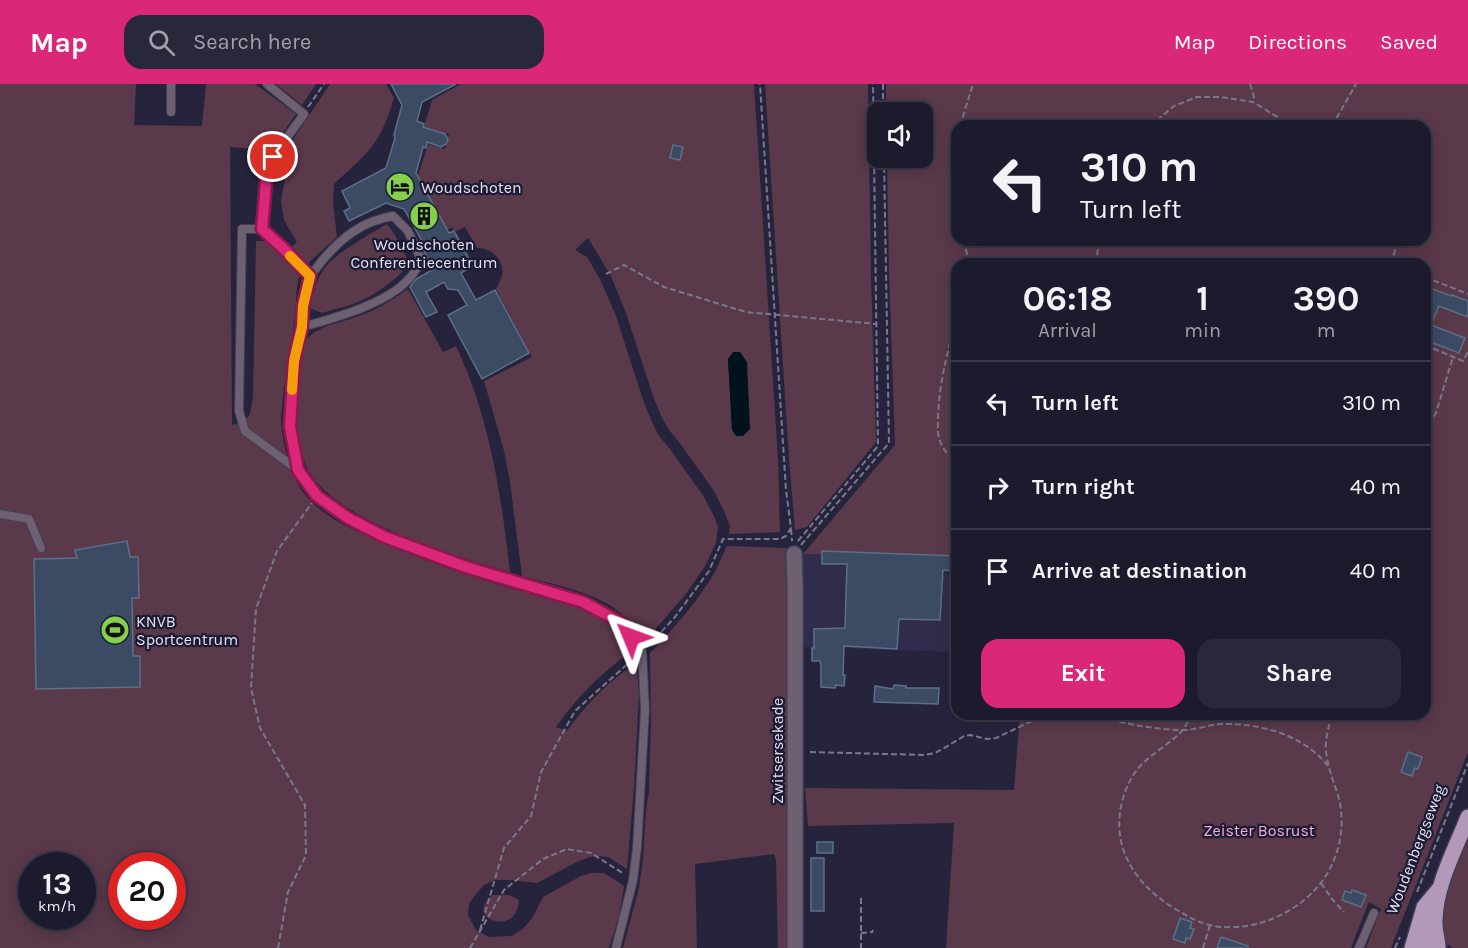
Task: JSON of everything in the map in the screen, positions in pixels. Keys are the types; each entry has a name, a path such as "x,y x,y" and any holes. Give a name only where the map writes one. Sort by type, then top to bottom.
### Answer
{"main road":[{"path":"1426,948 1434,924 1436,904 1445,873 1468,817"},
{"path":"1412,948 1424,907 1441,886"},
{"path":"1434,924 1438,948"}],"street":[{"name":"Zwitsersekade","path":"794,554 795,948"}],"lane":[{"path":"171,84 171,112"},
{"path":"262,229 267,171 273,157 304,114 267,84"},
{"path":"298,470 290,427 294,361 310,276 349,233 378,218 393,216 408,231 420,257 416,270 405,283 379,301 347,314 302,327"},
{"path":"310,276 262,229 242,229 240,411 245,431 298,470 317,496 348,518 385,537 466,567 583,602 620,622 642,651 645,710 637,848 633,880 615,948"},
{"path":"0,514 29,519 41,548"},
{"path":"1359,948 1374,913"}],"path":[{"path":"304,114 324,84"},
{"path":"760,84 773,314 786,490 793,547 878,446 873,84"},
{"path":"883,84 883,102"},
{"path":"962,120 973,84"},
{"path":"1250,84 1254,97 1253,102"},
{"path":"1335,120 1356,84"},
{"path":"1157,120 1174,106 1197,97 1253,102 1282,120"},
{"path":"951,160 949,179 951,194"},
{"path":"794,554 889,443 884,168"},
{"path":"606,274 624,265 664,287 746,312 877,324"},
{"path":"1431,279 1468,294"},
{"path":"951,340 942,376 938,429 939,439 951,456"},
{"path":"1431,348 1463,361 1468,352"},
{"path":"1431,422 1436,413 1453,357"},
{"path":"278,948 288,892 306,855 305,805 260,728 252,688 256,609 277,551 317,496"},
{"path":"480,930 504,848 531,816 541,772 575,711 656,638 675,617 708,571 723,539 780,539 786,536 791,528"},
{"path":"795,752 924,755 940,750 964,736 996,738 1034,720"},
{"path":"1112,720 1182,731 1222,724 1259,726 1274,730 1308,747 1329,767"},
{"path":"1189,720 1182,731 1144,761 1134,775 1122,803 1119,832 1124,850 1141,882 1171,906 1202,923 1239,927 1266,922 1295,906 1321,883 1335,857 1341,837 1342,819 1326,748 1331,720"},
{"name":"Woudenbergseweg","path":"1416,896 1468,764"},
{"path":"470,948 504,890 543,859 567,849 591,853 633,880"},
{"path":"1321,883 1344,912"},
{"path":"861,898 861,948"},
{"path":"1203,948 1210,925"},
{"name":"Woudenbergseweg","path":"1395,948 1403,928"},
{"path":"861,933 873,930"}],"shaded area":[{"path":"803,554 951,555 951,652 803,647"}],"green space":[{"path":"0,84 136,84 134,125 202,126 206,84 255,84 296,114 271,150 230,147 232,425 244,422 250,414 253,397 256,241 266,241 300,275 281,419 291,467 303,492 312,502 343,525 367,536 455,571 588,612 613,626 622,636 632,651 591,686 556,727 567,731 598,694 636,663 639,693 627,869 608,857 599,856 577,862 537,883 495,880 484,885 472,899 468,915 476,930 489,937 512,936 523,929 533,917 543,897 581,876 604,873 624,886 619,916 609,948 0,948"},
{"path":"276,84 316,84 302,105"},
{"path":"330,84 386,84 394,98 376,141 359,161 334,184 333,203 337,237 307,264 291,248 297,242 284,220 281,201 285,178 295,164 296,158 284,153"},
{"path":"461,84 754,84 778,460 780,532 729,534 730,526 714,491 662,418 611,276 588,238 575,250 587,257 601,281 616,316 643,400 659,436 704,497 718,527 716,543 705,566 685,595 646,640 625,617 602,601 568,588 522,576 504,451 484,381 532,357 496,289 502,275 499,260 492,252 477,248 465,227 454,232 452,227 447,230 418,176 428,144 445,149 449,134 424,127 432,100","holes":["728,359 747,362 747,371 732,430"]},
{"path":"765,84 868,84 867,168 869,168 876,442 807,527 795,530"},
{"name":"Zeister Bosrust","path":"886,84 1468,84 1468,752 1391,948 1366,948 1381,909 1369,902 1351,948 946,948 954,823 808,826 805,788 1014,790 1020,720 1431,720 1431,258 951,258 951,555 803,554 895,445 887,168 933,168 933,102 886,102"},
{"path":"387,224 410,264 383,288 359,302 322,313 310,308 314,290 327,265 352,245"},
{"path":"408,289 443,352 456,346 468,373 486,429 498,485 510,572 459,557 368,520 342,504 321,487 304,460 298,433 297,405 301,357 307,339 317,330 363,315"},
{"path":"727,546 786,548 788,948 778,948 774,854 695,864 697,948 623,948 639,888 643,859 649,791 650,653 701,593 715,572"},
{"path":"1468,834 1468,948 1451,948 1450,945 1444,945 1443,910 1448,882"},
{"path":"493,895 509,895 519,900 511,918 496,921 485,914 483,909"}],"water":[{"path":"733,352 740,352 747,362 750,429 743,436 736,436 732,430 728,359"}],"building":[{"path":"391,84 456,84 422,102 417,121 424,124 423,127 445,134 448,139 441,147 427,142 426,148 423,147 416,173 449,233 454,231 473,266 461,273 476,300 495,290 529,353 482,379 448,315 467,305 458,290 448,289 444,282 426,292 437,312 426,317 410,287 416,279 434,269 424,252 427,250 404,209 386,203 349,221 344,211 350,208 342,191 386,168 402,105"},
{"path":"673,145 683,147 680,160 670,158"},
{"path":"1431,288 1468,301 1468,317 1439,306 1431,325"},
{"path":"1431,325 1465,338 1459,353 1431,342"},
{"path":"127,541 130,557 138,557 139,598 132,598 133,656 140,656 140,687 36,689 34,559 77,558 75,550"},
{"path":"822,551 951,556 951,571 943,570 940,620 899,619 897,649 844,646 844,686 821,687 820,661 812,661 814,629 845,628 847,564 822,564"},
{"path":"894,685 906,686 906,688 939,688 938,704 874,702 875,686 893,689"},
{"path":"1408,752 1422,757 1418,769 1415,768 1412,776 1401,772"},
{"path":"817,842 833,842 833,853 817,853"},
{"path":"811,858 824,858 824,911 811,911"},
{"path":"1352,890 1366,895 1361,907 1342,900 1345,891 1351,893"},
{"path":"1180,918 1192,922 1190,928 1194,929 1190,939 1186,938 1185,943 1173,939"},
{"path":"1221,937 1248,946 1248,948 1217,948"}],"slow traffic":[{"path":"290,256 310,276 294,361 292,390"}],"place":[{"name":"Woudschoten","path":"400,187"},
{"name":"Woudschoten Conferentiecentrum","path":"424,216"},
{"name":"KNVB Sportcentrum","path":"115,630"}],"route":[{"path":"273,157 267,171 262,229 310,276 294,361 290,427 298,470 317,496 348,518 385,537 466,567 583,602 620,622 631,637"}]}
